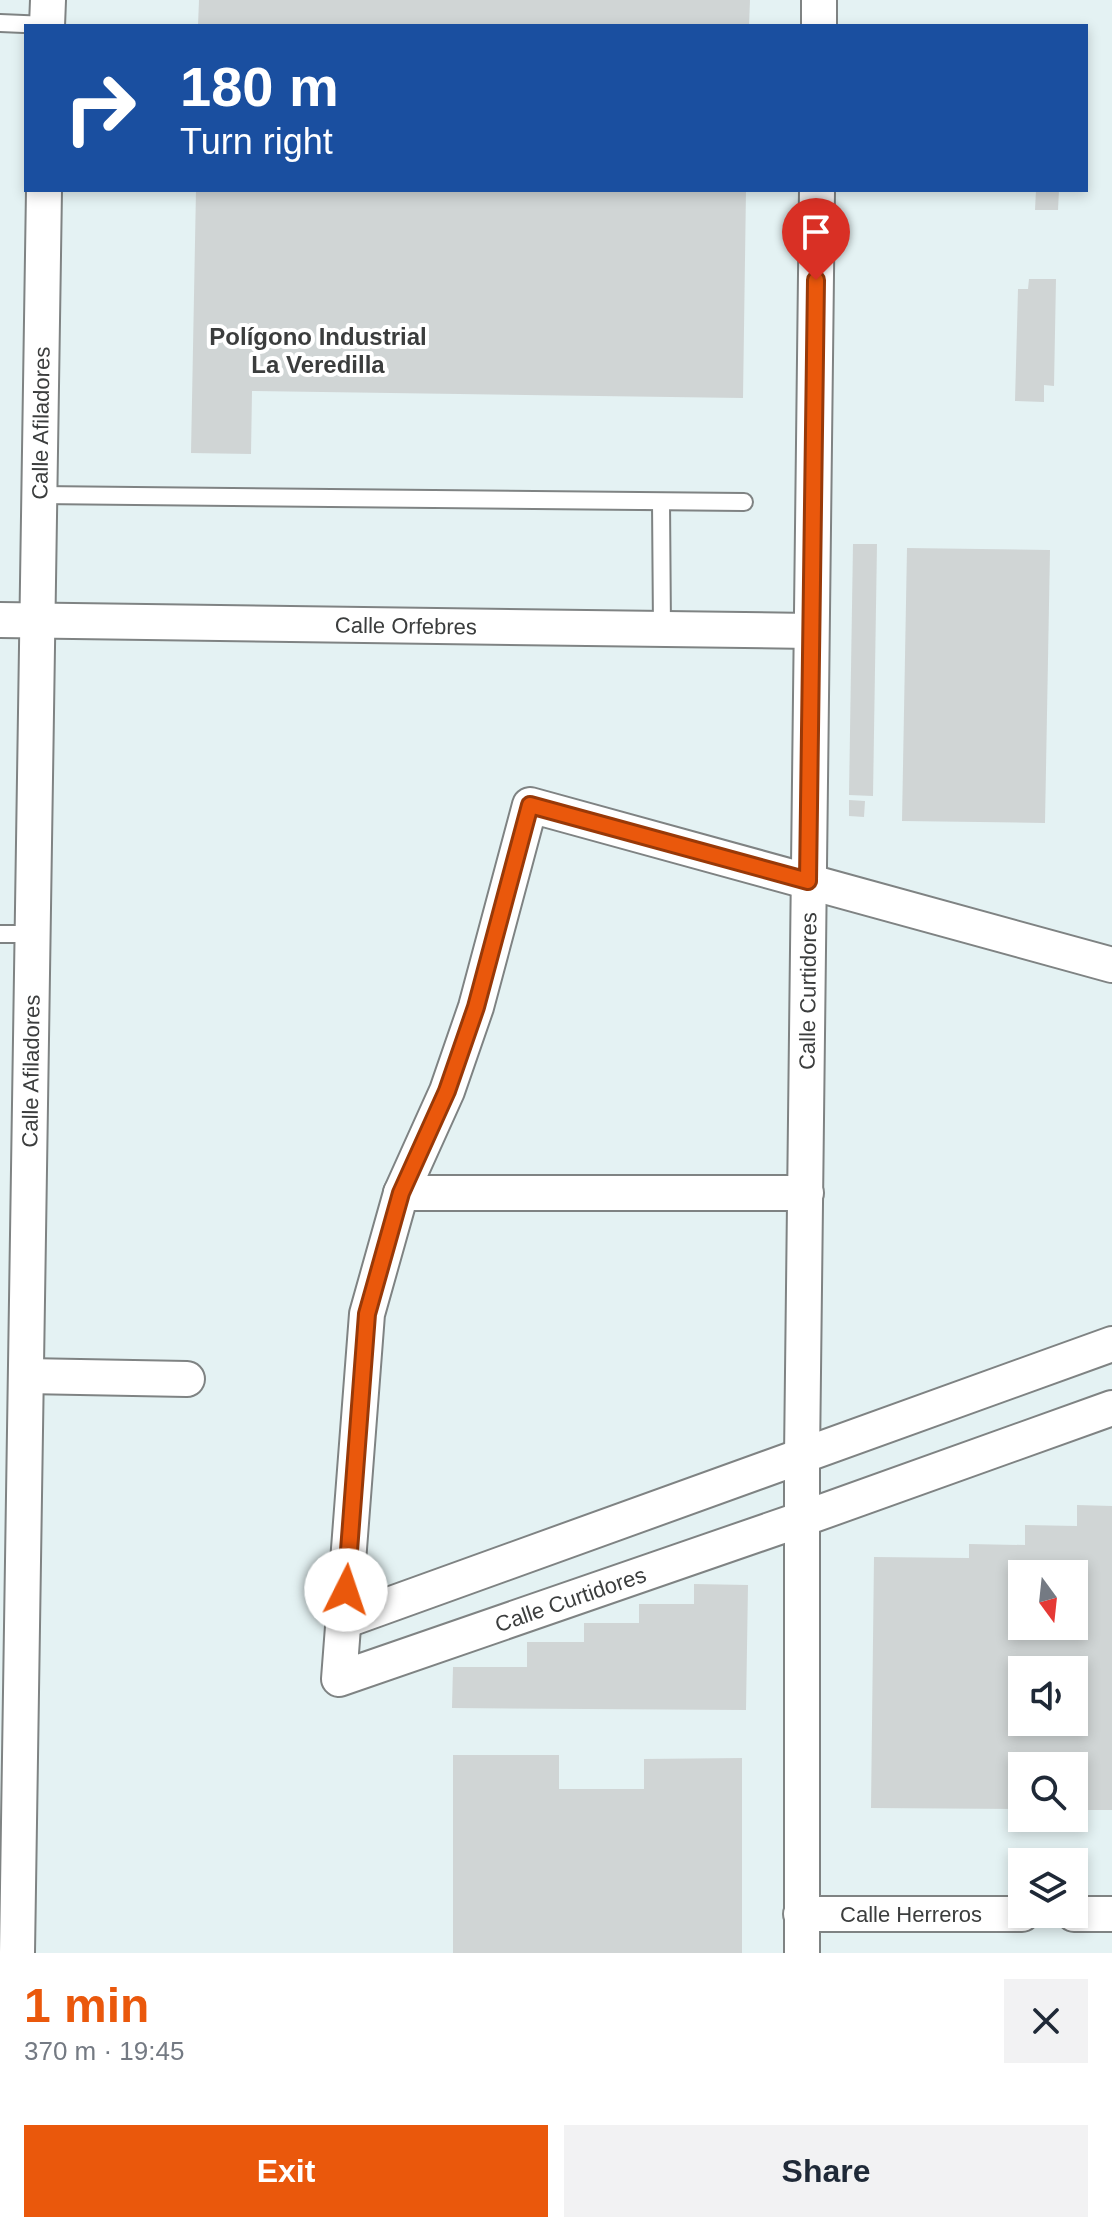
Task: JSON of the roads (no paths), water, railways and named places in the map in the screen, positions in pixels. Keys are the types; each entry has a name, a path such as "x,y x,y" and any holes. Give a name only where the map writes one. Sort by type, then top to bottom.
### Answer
{"street":[{"path":"47,24 48,0"},
{"path":"819,0 819,24"},
{"name":"Calle Afiladores","path":"17,1953 10,1721 26,1376 16,934 37,620 44,192"},
{"name":"Calle Curtidores","path":"802,1953 802,1457 817,192"},
{"name":"Calle Orfebres","path":"0,620 811,631"},
{"path":"1112,965 530,805 476,1007 447,1091 401,1193 367,1314 344,1621 1112,1344"},
{"path":"401,1193 806,1193"},
{"path":"26,1376 187,1379"},
{"name":"Calle Curtidores","path":"344,1621 339,1679 1112,1408"},
{"name":"Calle Herreros","path":"801,1914 1008,1914"},
{"path":"1088,1914 1112,1914"}],"lane":[{"path":"0,23 24,25"},
{"path":"39,495 744,502"},
{"path":"661,502 662,629"}],"district":[{"name":"Polígono Industrial La Veredilla","path":"318,351"}]}
